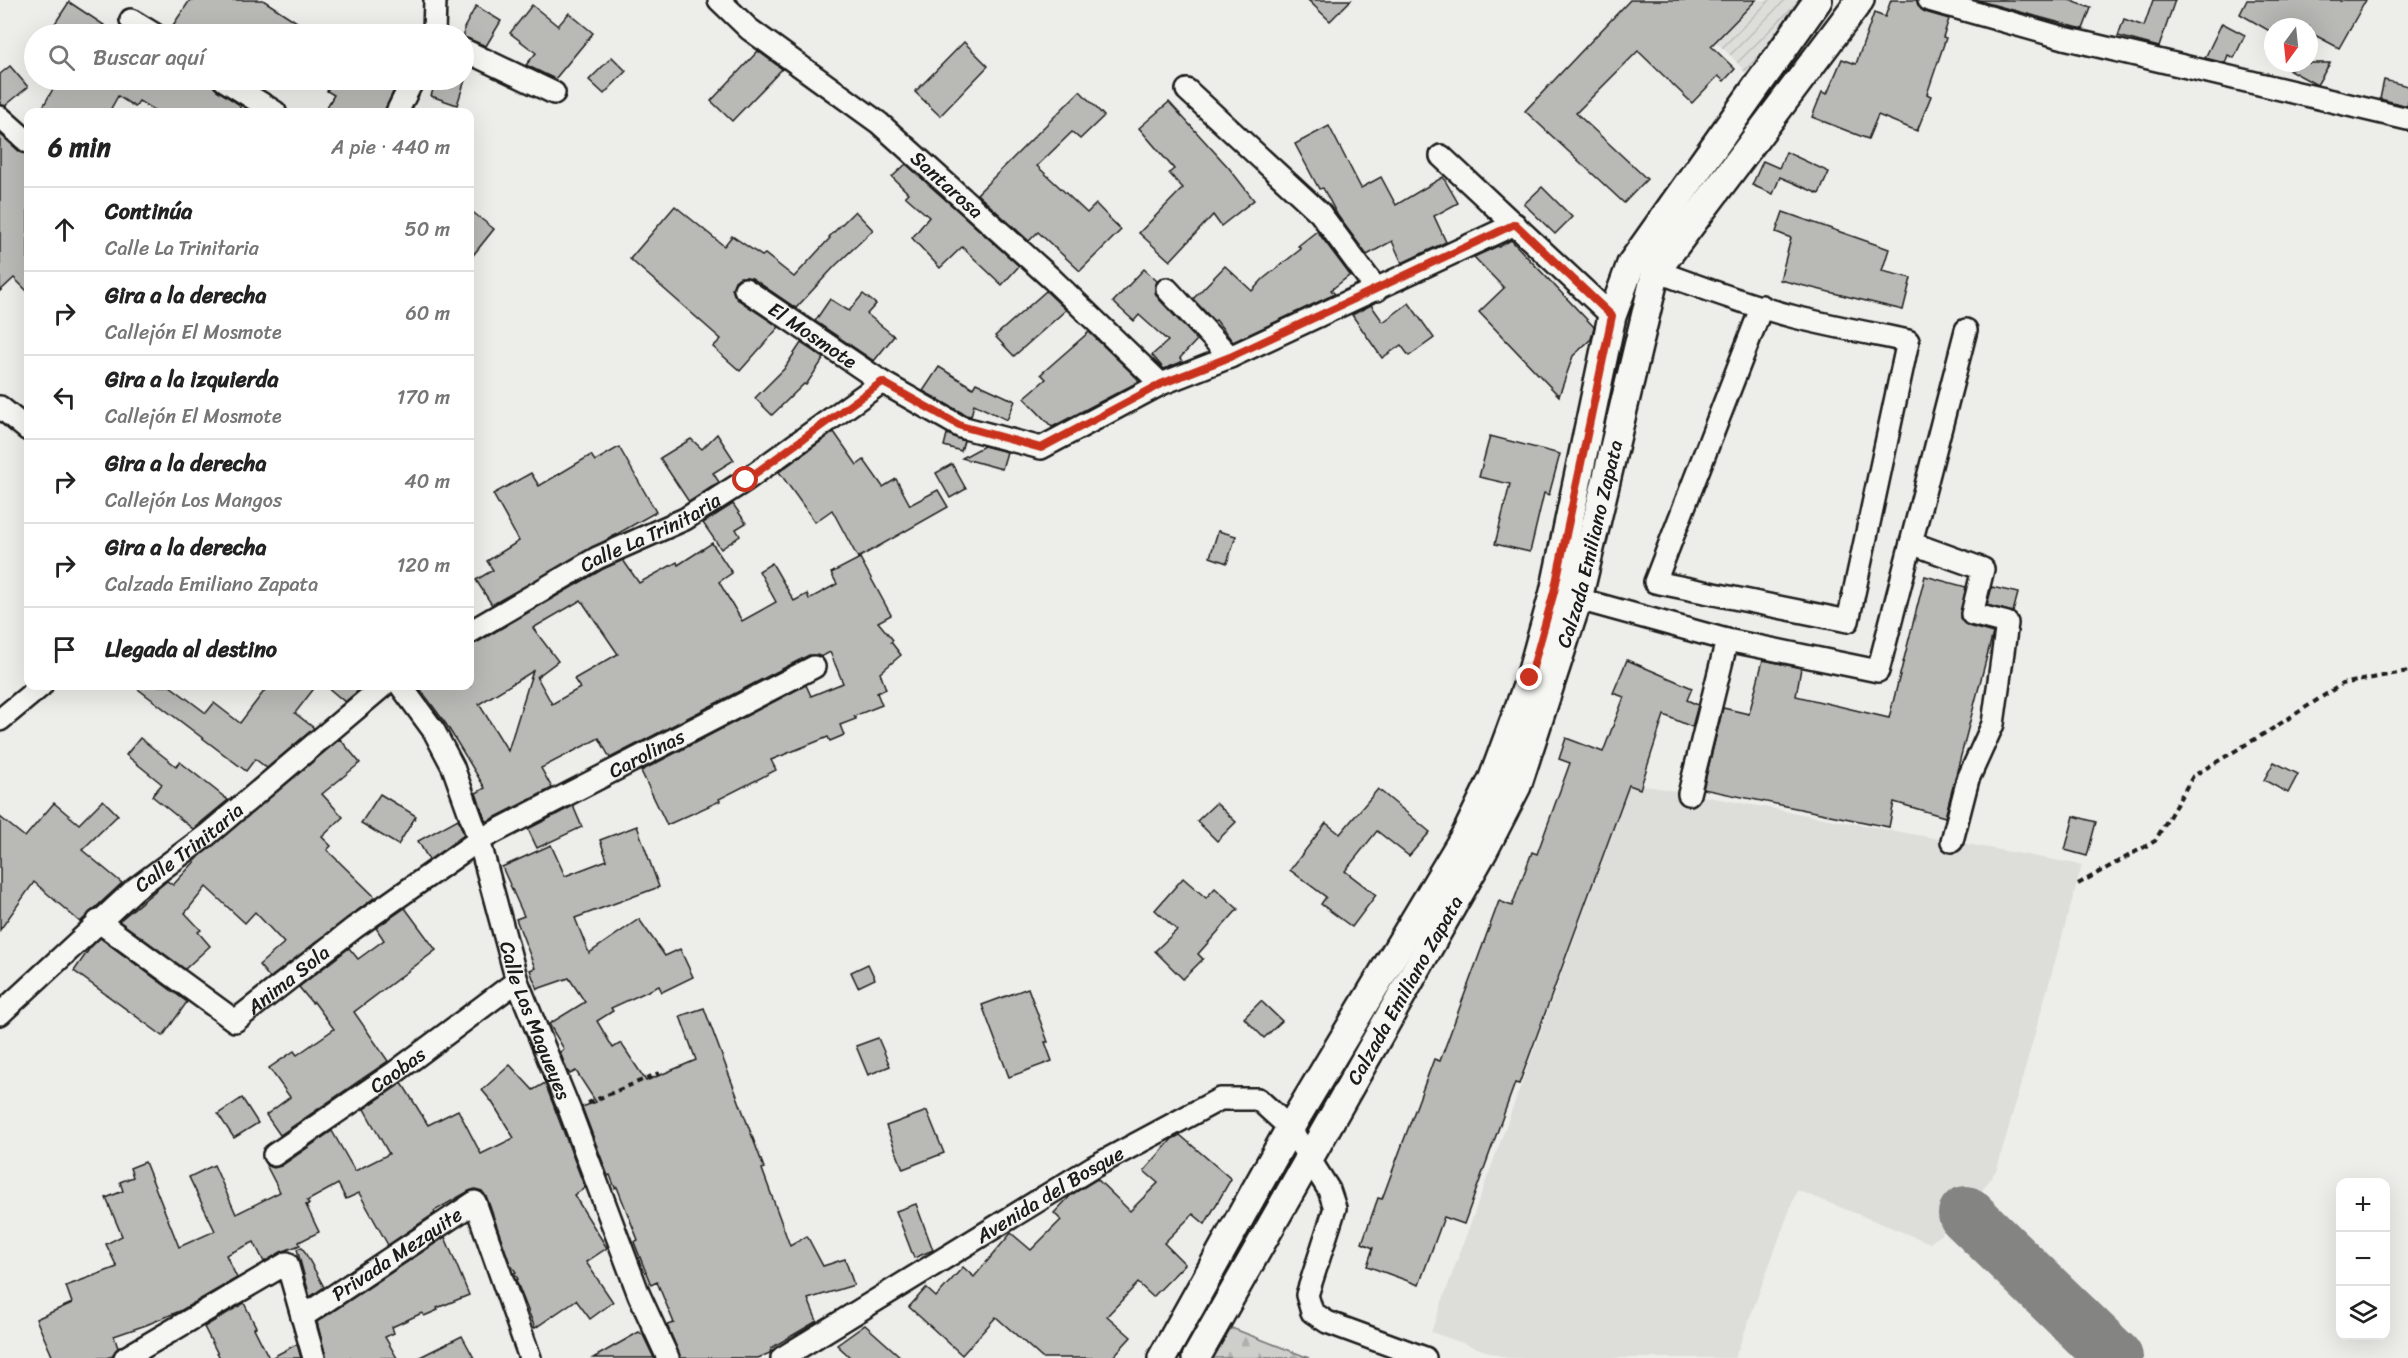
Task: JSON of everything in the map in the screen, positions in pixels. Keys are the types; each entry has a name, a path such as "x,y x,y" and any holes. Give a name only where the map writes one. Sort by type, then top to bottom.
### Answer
{"main road":[{"name":"Calzada Emiliano Zapata","path":"1162,1358 1290,1128 1466,834 1493,778 1530,678 1554,592 1612,316 1631,264 1818,0"},
{"name":"Calzada Emiliano Zapata","path":"1196,1358 1484,850 1517,786 1578,599 1656,271 1860,0"}],"street":[{"path":"434,24 435,0"},
{"name":"Santarosa","path":"719,0 766,41 879,123 1052,279 1161,384"},
{"path":"1929,0 2064,38 2408,118"},
{"path":"131,20 138,24"},
{"path":"474,55 554,93"},
{"path":"240,90 269,108"},
{"path":"399,108 408,90"},
{"path":"1187,90 1320,213 1377,290"},
{"path":"0,117 24,138"},
{"path":"1441,156 1612,316"},
{"name":"El Mosmote","path":"745,289 882,382 961,426 1041,448 1161,384 1230,357 1515,224"},
{"path":"1656,271 1762,306 1790,316 1908,341 1848,621 1655,582 1762,306"},
{"path":"1167,289 1230,357"},
{"path":"1578,599 1727,640 1878,671 1965,330"},
{"name":"Calle La Trinitaria","path":"474,630 597,558 685,519 746,480 882,382"},
{"path":"0,407 24,427"},
{"path":"1911,543 1983,569 1972,614 2007,623 1993,724 1968,779 1952,841"},
{"path":"1689,794 1727,640"},
{"name":"Carolinas","path":"479,840 814,667"},
{"path":"0,720 35,690"},
{"name":"Calle Trinitaria","path":"0,1014 135,889 207,835 378,690"},
{"name":"Calle Los Magueyes","path":"404,690 434,731 453,766 479,840 517,981 570,1111 639,1295 668,1358"},
{"name":"Anima Sola","path":"98,921 235,1021 354,928 479,840"},
{"name":"Caobas","path":"274,1155 394,1073 517,981"},
{"name":"Avenida del Bosque","path":"782,1358 1093,1167 1220,1099 1258,1099 1290,1128 1329,1190 1335,1208 1307,1295 1312,1312 1327,1322 1425,1358"},
{"name":"Privada Mezquite","path":"302,1317 475,1202 530,1358"},
{"path":"125,1358 287,1263 314,1358"}],"path":[{"path":"2078,884 2155,841 2193,776 2342,684 2408,671"},
{"path":"570,1111 659,1072"}],"shaded area":[{"path":"1671,0 1807,0 1750,78 1732,57"},
{"path":"1631,783 2082,865 1997,1169 1966,1214 1930,1243 1797,1190 1735,1358 1506,1358 1431,1332"}],"green space":[{"path":"1229,1327 1309,1358 1211,1358"}],"building":[{"path":"190,0 263,0 300,24 174,24"},
{"path":"1308,0 1351,0 1330,21"},
{"path":"1630,0 1756,0 1711,46 1735,69 1724,81 1718,76 1692,103 1638,51 1576,113 1647,179 1624,203 1525,111"},
{"path":"1891,0 1917,0 1920,8 1925,12 1949,19 1943,37 1946,38 1927,94 1931,96 1917,131 1878,115 1868,139 1812,117 1822,92 1827,94 1842,59 1856,64 1874,13 1885,17"},
{"path":"1976,0 2069,0 2091,8 2083,29"},
{"path":"2153,0 2175,0 2159,47 2118,36 2124,19 2144,26"},
{"path":"2247,0 2366,0 2339,48 2318,37 2318,18 2264,18 2264,28 2240,14"},
{"path":"69,2 102,24 55,24"},
{"path":"532,5 558,26 569,13 593,33 555,79 526,65 536,53 510,33"},
{"path":"476,6 501,21 486,46 474,41 474,24 466,24"},
{"path":"2222,23 2245,35 2234,58 2228,55 2225,63 2205,58"},
{"path":"964,42 988,66 940,116 915,92"},
{"path":"758,51 782,69 732,121 711,101"},
{"path":"612,57 626,71 604,94 589,80"},
{"path":"2318,63 2330,63 2317,85 2293,72 2318,72"},
{"path":"10,66 24,82 24,90 5,106 0,105 0,74"},
{"path":"2384,80 2408,86 2408,106 2380,99"},
{"path":"52,90 217,90 241,106 240,108 150,108 139,101 135,107 118,96 111,108 42,108"},
{"path":"394,90 386,108 326,108 334,95 327,91"},
{"path":"433,90 462,90 457,105 431,96"},
{"path":"1080,91 1104,116 1080,139 1072,132 1037,166 1087,213 1096,204 1121,230 1080,271 1038,232 1029,241 977,194"},
{"path":"1169,102 1229,168 1254,200 1221,226 1213,215 1170,261 1139,233 1183,188 1169,173 1174,169 1139,128"},
{"path":"1329,126 1361,188 1381,177 1396,205 1443,177 1458,203 1434,216 1446,242 1402,263 1392,241 1367,255 1338,216 1323,188 1319,189 1295,144"},
{"path":"0,134 24,153 24,288 14,278 0,291"},
{"path":"1786,152 1829,172 1819,194 1780,177 1773,194 1752,185 1763,161 1779,168"},
{"path":"906,164 1019,266 1002,285 962,247 940,268 912,238 929,217 905,196 908,193 892,177"},
{"path":"1542,187 1572,217 1555,234 1524,204"},
{"path":"675,206 724,246 732,236 762,256 765,254 794,277 855,211 873,230 796,308 752,278 740,277 735,281 732,289 737,299 779,327 740,371 713,347 721,339 630,259"},
{"path":"1783,212 1889,249 1882,271 1911,278 1903,310 1780,280 1791,238 1776,232"},
{"path":"474,213 494,229 474,254"},
{"path":"1317,231 1350,275 1331,290 1335,294 1233,342 1216,320 1214,321 1193,299 1225,266 1252,291 1263,279 1301,249 1298,246"},
{"path":"1511,240 1594,327 1591,339 1573,356 1559,396 1479,312 1504,288 1474,257"},
{"path":"1144,269 1157,281 1155,291 1158,298 1197,340 1180,358 1182,361 1164,369 1152,355 1168,341 1139,315 1134,321 1113,302"},
{"path":"1046,291 1066,310 1014,356 995,336"},
{"path":"863,294 876,304 867,314 894,336 874,361 815,321 830,299 849,311"},
{"path":"1409,303 1434,338 1409,356 1401,345 1382,358 1352,315 1371,305 1383,322"},
{"path":"1089,332 1140,381 1052,427 1024,398 1046,379 1041,374"},
{"path":"801,343 824,358 806,385 804,384 772,415 755,398 784,369"},
{"path":"939,367 973,388 976,383 1015,401 1007,420 974,404 971,416 966,415 923,391"},
{"path":"834,432 857,465 864,460 883,487 896,479 910,505 938,490 948,507 858,558 832,510 815,522 779,472"},
{"path":"717,434 734,460 713,473 719,482 689,502 660,458 691,439 702,449"},
{"path":"947,434 964,441 961,451 944,446"},
{"path":"1490,436 1560,454 1549,495 1544,493 1530,552 1495,544 1510,484 1479,477"},
{"path":"984,446 1007,452 1002,469 962,458"},
{"path":"619,447 656,512 492,605 476,580 493,570 487,561 519,541 493,494 531,473 539,486 591,455 595,461"},
{"path":"952,464 966,489 950,498 936,473"},
{"path":"733,504 746,523 736,529 740,536 721,549 703,523"},
{"path":"1218,531 1236,536 1227,563 1210,557"},
{"path":"712,543 732,573 719,582 742,621 776,602 759,571 772,563 794,601 807,594 809,599 837,584 831,573 860,558 891,615 878,622 893,640 891,642 901,655 880,673 886,689 877,693 882,705 854,716 856,719 840,725 844,735 830,741 828,737 771,760 776,770 719,799 720,801 667,825 641,771 806,685 811,696 843,683 830,652 821,657 809,655 610,758 599,738 541,768 552,788 486,822 476,793 485,788 446,724 421,690 474,690 474,644 603,569 623,560 639,583 677,562 678,565","holes":["581,600 618,654 574,679 580,688 552,704 537,677 558,661 533,628","533,671 508,751 479,704"]},
{"path":"1925,576 1966,587 1960,618 1968,626 1993,633 1945,817 1894,802 1889,827 1703,789 1723,708 1749,714 1763,660 1801,668 1796,696 1889,718"},
{"path":"1992,587 2018,593 2013,612 1987,605"},
{"path":"1627,660 1692,688 1687,700 1698,705 1692,727 1664,715 1640,789 1629,785 1519,1084 1515,1083 1464,1224 1444,1217 1419,1285 1367,1266 1373,1248 1362,1243 1378,1198 1382,1199 1434,1059 1440,1061 1499,901 1512,906 1532,852 1537,854 1570,763 1559,759 1566,738 1603,752 1624,697 1613,693"},
{"path":"139,690 175,690 206,713 214,703 240,723 265,690 313,690 295,713 314,728 267,768 255,759 246,771"},
{"path":"331,690 359,690 345,702"},
{"path":"140,738 176,766 180,762 228,800 193,829 152,796 162,784 126,755"},
{"path":"340,739 360,763 322,794 343,817 322,837 331,846 327,850 375,897 270,978 259,965 284,943 255,912 245,923 206,887 185,913 201,930 198,932 210,946 185,969 119,921 167,881 173,885 200,856"},
{"path":"2274,762 2298,774 2288,793 2264,780"},
{"path":"1378,789 1430,832 1409,856 1377,831 1345,871 1376,895 1352,927 1321,904 1326,897 1290,870 1326,823 1340,834"},
{"path":"380,794 416,816 398,845 361,823"},
{"path":"103,800 118,815 82,850 122,883 80,922 34,882 0,930 0,817 25,837 54,803 79,824"},
{"path":"1216,803 1236,822 1217,841 1197,821"},
{"path":"573,806 582,827 537,848 528,829"},
{"path":"2074,816 2096,822 2087,856 2065,850"},
{"path":"458,819 464,835 429,860 418,841"},
{"path":"637,826 659,887 575,918 589,953 639,919 665,956 680,949 693,977 662,992 659,986 611,1008 613,1011 597,1021 613,1048 621,1043 646,1081 696,1060 680,1016 704,1008 764,1168 762,1169 790,1246 807,1236 823,1266 845,1259 854,1285 808,1299 817,1321 771,1348 770,1353 758,1358 681,1358 667,1325 674,1323 657,1282 651,1285 634,1242 638,1240 617,1187 615,1188 610,1175 608,1176 582,1107 596,1102 576,1071 570,1074 567,1070 560,1052 564,1049 549,1024 585,1002 569,978 537,989 530,970 535,968 516,919 524,916 502,867 551,845 565,876 607,860 600,840"},
{"path":"1183,878 1206,898 1215,888 1238,909 1198,954 1203,959 1183,979 1155,951 1177,930 1155,910"},
{"path":"405,908 436,950 354,1012 388,1061 280,1135 266,1115 290,1097 269,1068 294,1051 297,1055 334,1029 314,1002 312,1003 299,987 349,948 358,959 384,940 376,928"},
{"path":"100,938 187,1002 163,1036 74,971"},
{"path":"868,964 875,979 858,987 851,972"},
{"path":"1028,988 1048,1042 1045,1042 1052,1061 1009,1077 982,1005"},
{"path":"1261,1001 1282,1021 1264,1038 1244,1018"},
{"path":"878,1038 890,1066 868,1075 856,1046"},
{"path":"510,1065 533,1090 545,1083 585,1188 574,1195 607,1248 586,1262 613,1302 590,1319 576,1300 535,1328 516,1280 518,1279 514,1273 516,1272 510,1264 487,1198 482,1191 475,1189 469,1191 434,1211 435,1213 388,1245 359,1193 346,1199 338,1184 307,1201 309,1204 306,1205 319,1232 299,1242 300,1245 264,1262 254,1242 226,1255 237,1278 180,1311 114,1336 118,1348 113,1356 53,1358 36,1319 72,1303 66,1286 117,1267 106,1244 122,1236 106,1198 123,1191 120,1182 133,1177 130,1168 145,1162 179,1247 215,1231 189,1177 214,1165 236,1214 280,1192 266,1165 274,1168 281,1166 332,1131 355,1171 389,1154 364,1109 402,1083 428,1125 458,1110 481,1154 514,1138 482,1090"},
{"path":"242,1098 258,1123 234,1138 218,1114"},
{"path":"927,1111 944,1153 903,1169 886,1126"},
{"path":"1180,1135 1231,1179 1205,1224 1193,1214 1164,1243 1185,1264 1153,1297 1138,1283 1107,1316 1131,1337 1112,1358 1042,1358 996,1317 962,1355 909,1307 926,1288 936,1297 963,1267 974,1277 1011,1233 1031,1250 1061,1220 1054,1213 1071,1195 1097,1179 1130,1211 1158,1183 1144,1171 1172,1139"},
{"path":"916,1204 933,1250 914,1258 896,1211"},
{"path":"445,1237 469,1295 424,1316 422,1313 392,1327 394,1333 385,1337 397,1358 326,1358 317,1322"},
{"path":"302,1247 324,1287 310,1297 297,1249"},
{"path":"244,1303 269,1358 220,1358 204,1327"},
{"path":"865,1325 902,1358 851,1358 837,1345"},
{"path":"639,1332 643,1335 654,1358 593,1358"},
{"path":"462,1336 474,1358 418,1358"},
{"path":"297,1344 301,1358 271,1358"}],"taxiway":[{"path":"1966,1214 2115,1358"}],"route":[{"path":"746,480 882,382 961,426 1041,448 1161,384 1230,357 1515,224 1612,316 1554,592 1530,678"}]}
